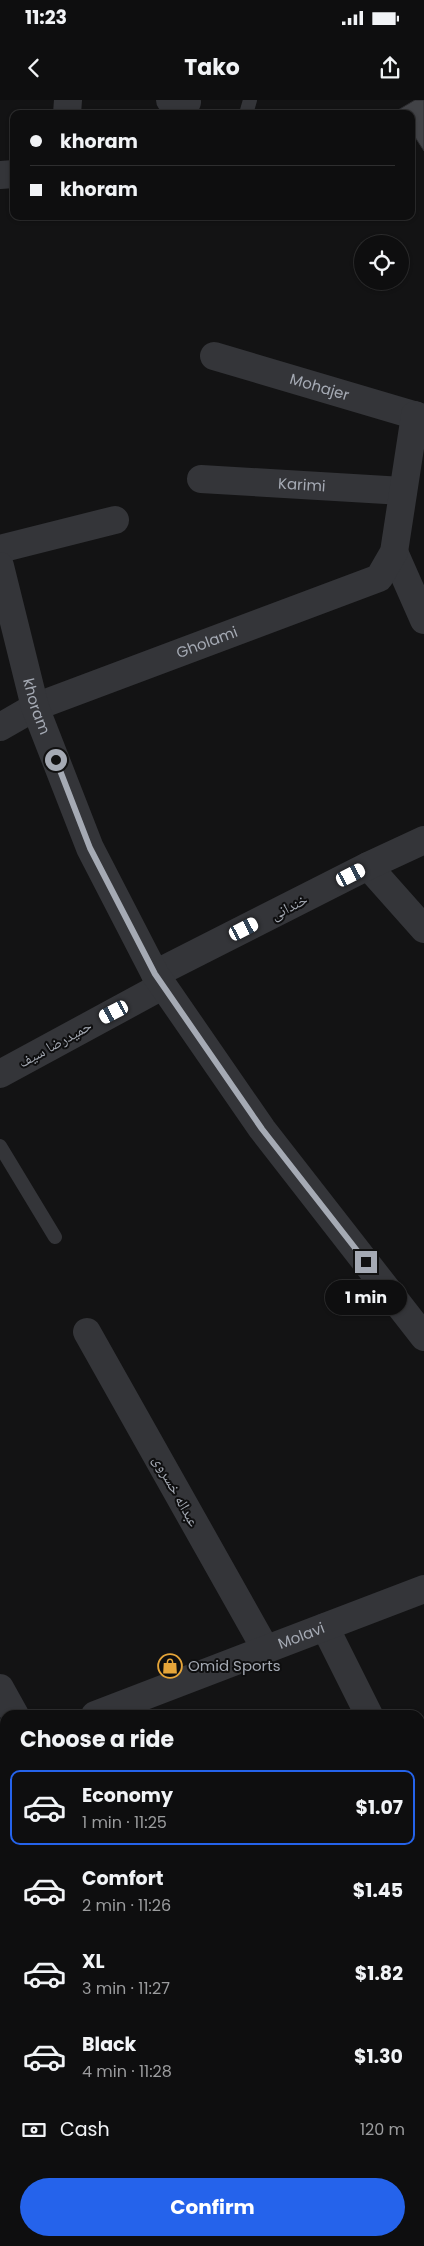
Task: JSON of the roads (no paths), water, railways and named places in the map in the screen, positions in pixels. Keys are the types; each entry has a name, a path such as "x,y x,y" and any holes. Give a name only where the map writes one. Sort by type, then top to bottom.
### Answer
{"street":[{"name":"Mohajer","path":"214,356 419,417"},
{"path":"419,417 403,491 394,552 424,620"},
{"name":"Karimi","path":"201,480 403,491"},
{"path":"0,550 115,520"},
{"name":"Gholami","path":"0,727 35,707 379,578 394,552"},
{"name":"khoram","path":"0,566 35,707 90,848 159,980 262,1129 424,1336"},
{"name":"خندانی","path":"159,980 368,866 424,840"},
{"path":"368,866 424,930"},
{"name":"حمیدرضا سیف","path":"0,1074 159,980"},
{"name":"عبداله خسروی","path":"87,1332 266,1650"},
{"name":"Molavi","path":"109,1710 424,1589"},
{"path":"325,1627 366,1710"},
{"path":"0,1688 12,1710"}],"lane":[{"path":"0,1146 55,1237"}],"place":[{"name":"Omid Sports","path":"170,1666"}]}
